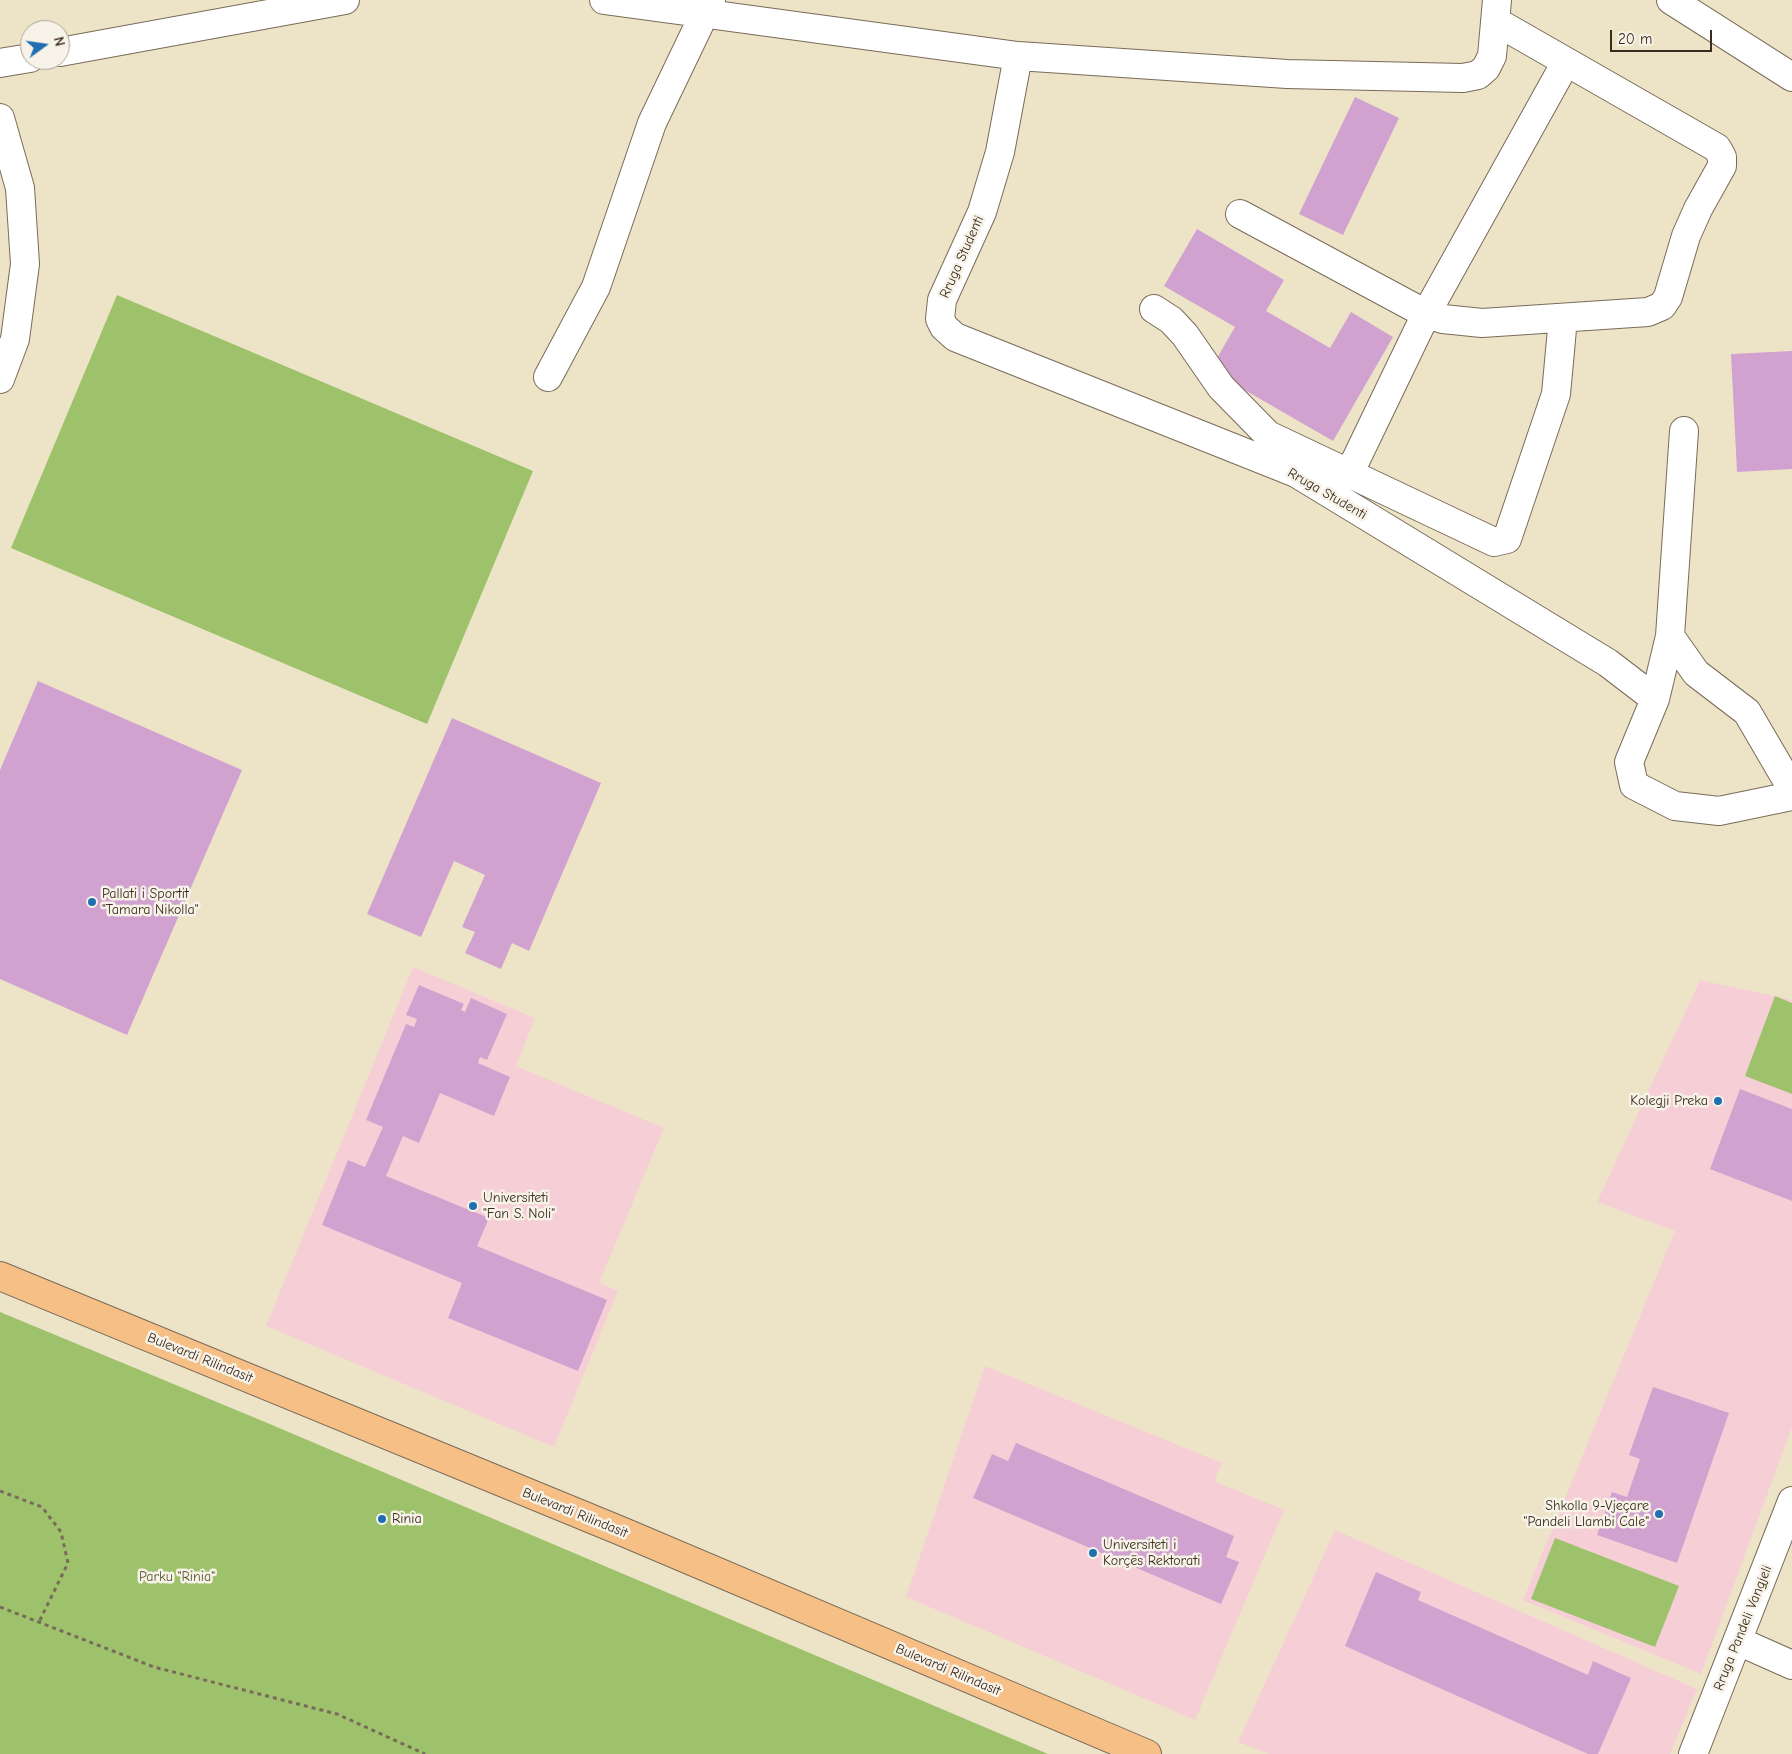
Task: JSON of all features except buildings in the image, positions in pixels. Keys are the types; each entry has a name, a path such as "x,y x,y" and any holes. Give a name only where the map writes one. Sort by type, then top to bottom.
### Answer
{"main road":[{"name":"Bulevardi Rilindasit","path":"0,1276 612,1528 1148,1754"}],"street":[{"path":"70,50 345,0"},
{"path":"604,0 708,7 1018,56 1287,74 1462,78 1478,75 1486,68 1492,56 1496,10"},
{"path":"1671,0 1792,77"},
{"path":"548,377 596,287 652,123 708,7"},
{"path":"1240,214 1426,314 1482,324 1648,312 1662,306 1668,297 1686,236 1698,209 1722,166 1722,157 1717,148 1566,62 1496,10"},
{"name":"Rruga Studenti","path":"1018,56 1000,152 982,212 942,300 940,319 944,327 955,337 1296,473 1608,662 1655,699"},
{"path":"0,63 20,60"},
{"path":"1348,474 1426,314 1566,62"},
{"path":"0,118 20,188 25,264 15,339 0,379"},
{"path":"1154,309 1171,320 1185,335 1222,387 1268,435 1494,542 1507,539 1556,394 1563,318"},
{"path":"1684,432 1670,636 1655,699 1629,762 1634,785 1674,806 1719,811 1792,796"},
{"path":"1670,636 1696,673 1747,712 1792,789"},
{"name":"Rruga Pandeli Vangjeli","path":"1693,1754 1792,1501"},
{"path":"1738,1641 1792,1665"}],"path":[{"path":"0,1491 42,1507 62,1532 68,1564 39,1622"},
{"path":"0,1607 154,1667 337,1714 425,1754"}],"shaded area":[{"name":"Universiteti \"Fan S. Noli\"","path":"413,967 535,1018 516,1066 664,1128 599,1283 618,1291 554,1447 266,1326"},
{"name":"Shkolla 9-Vjeçare \"Pandeli Llambi Cale\"","path":"1700,980 1792,1000 1792,1427 1701,1674 1523,1600 1675,1231 1597,1202"},
{"name":"Universiteti i Korçës Rektorati","path":"985,1366 1222,1463 1214,1481 1284,1510 1195,1720 906,1597"},
{"path":"1335,1530 1697,1689 1670,1754 1269,1754 1238,1742"}],"green space":[{"path":"117,295 533,471 427,724 11,548"},
{"path":"1775,996 1792,1003 1792,1094 1745,1076"},
{"name":"Parku \"Rinia\"","path":"0,1312 265,1422 1048,1754 0,1754"},
{"path":"1555,1538 1679,1586 1655,1647 1531,1599"}],"place":[{"name":"Pallati i Sportit \"Tamara Nikolla\"","path":"92,902"},
{"name":"Kolegji Preka","path":"1718,1101"},
{"name":"Universiteti \"Fan S. Noli\"","path":"473,1206"},
{"name":"Shkolla 9-Vjeçare \"Pandeli Llambi Cale\"","path":"1659,1514"},
{"name":"Rinia","path":"382,1519"},
{"name":"Universiteti i Korçës Rektorati","path":"1093,1553"}]}
